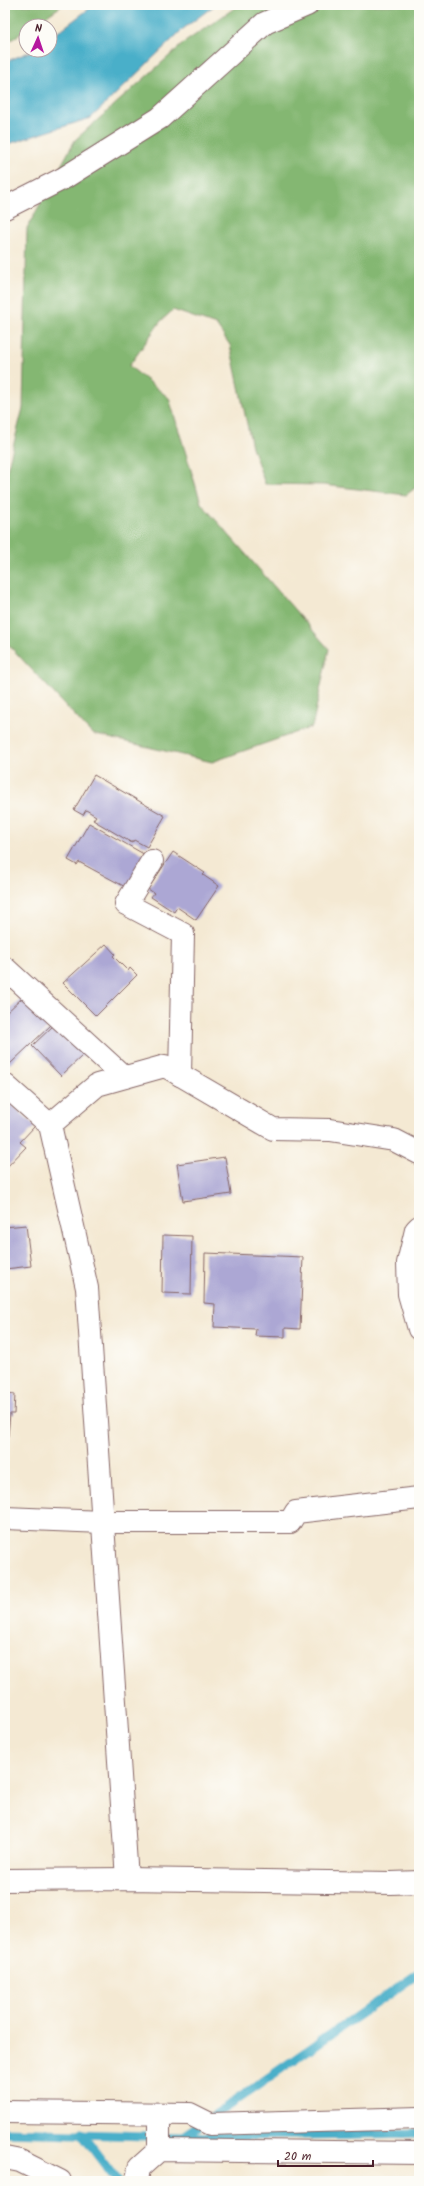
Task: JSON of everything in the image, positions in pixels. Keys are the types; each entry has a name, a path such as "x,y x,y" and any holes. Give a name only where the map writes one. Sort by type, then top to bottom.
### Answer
{"street":[{"path":"5,208 64,178 160,118 265,23 307,5"},
{"path":"152,861 126,904 183,934 180,1075"},
{"path":"5,968 124,1077"},
{"path":"50,1125 97,1085 165,1066 273,1129 330,1130 394,1140 419,1153"},
{"path":"5,1084 50,1125 87,1288 126,1879"},
{"path":"419,1227 416,1230 408,1264 409,1294 419,1329"},
{"path":"5,1518 103,1522 290,1522 296,1512 419,1498"},
{"path":"5,1880 126,1879 419,1882"},
{"path":"5,2112 159,2132 419,2153"},
{"path":"137,2181 139,2168 159,2132 190,2114 205,2121 419,2118"},
{"path":"5,2158 20,2161 60,2181"}],"green space":[{"path":"5,5 63,5 44,18 18,18 18,35 5,44"},
{"path":"239,5 419,5 419,485 406,495 324,485 265,484 252,447 230,345 216,325 173,310 160,322 129,366 169,398 201,503 329,649 312,727 212,762 92,734 5,641 5,478 23,408 27,228 75,140 185,42"}],"water":[{"path":"94,5 215,5 183,29 91,118 5,145 5,62 18,57 18,58 58,58 58,32"}],"building":[{"path":"94,775 165,816 147,847 134,840 132,843 93,820 96,816 86,810 83,815 74,810"},
{"path":"89,823 149,857 131,890 79,862 77,865 68,860"},
{"path":"173,852 205,873 203,875 219,886 196,920 177,907 174,912 151,897 154,893 148,889"},
{"path":"106,944 115,954 113,956 128,971 130,968 137,975 96,1016 63,983"},
{"path":"23,997 51,1025 10,1064 5,1059 5,1014"},
{"path":"55,1024 84,1054 61,1076 32,1046"},
{"path":"5,1098 35,1126 20,1142 26,1147 5,1169"},
{"path":"225,1157 231,1194 183,1201 177,1164"},
{"path":"26,1225 31,1266 5,1269 5,1227"},
{"path":"163,1235 192,1236 191,1294 162,1293"},
{"path":"205,1253 303,1257 300,1329 285,1328 285,1337 255,1336 256,1329 214,1327 215,1304 204,1303"},
{"path":"5,1393 15,1394 14,1414 10,1414 8,1436 5,1436"}],"waterway":[{"path":"5,2132 183,2137 419,1973"},
{"path":"81,2133 117,2181"},
{"path":"183,2137 419,2133"}]}
